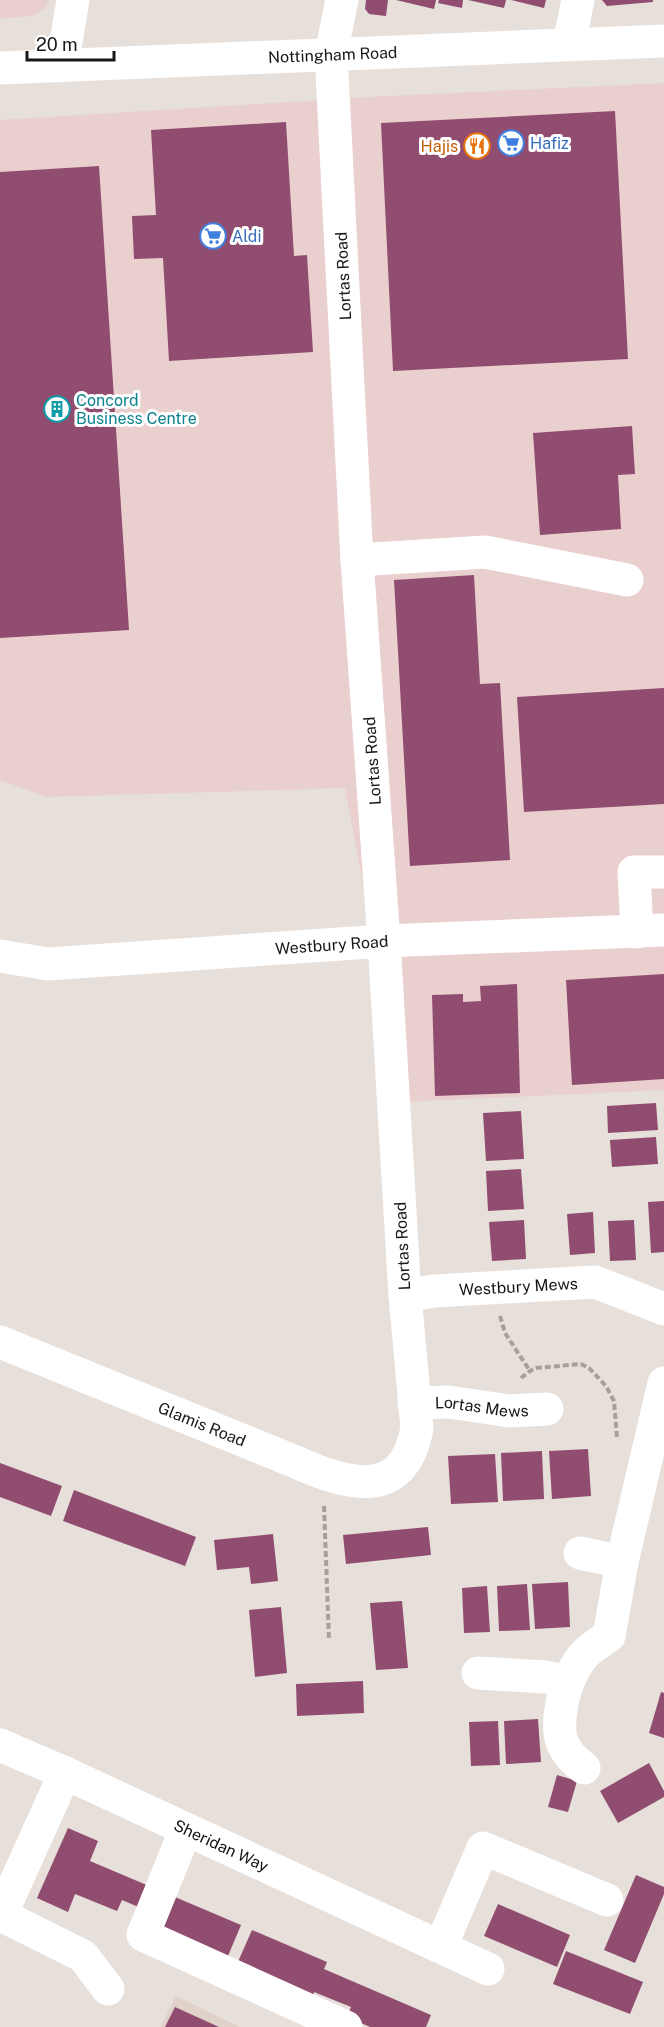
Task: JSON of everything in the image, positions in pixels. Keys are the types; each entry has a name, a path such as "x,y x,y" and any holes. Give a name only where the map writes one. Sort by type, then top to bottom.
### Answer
{"street":[{"path":"62,66 73,0"},
{"name":"Lortas Road","path":"342,0 331,54 357,560 384,941 405,1296 417,1428 409,1454 401,1465"},
{"path":"569,44 578,0"},
{"name":"Nottingham Road","path":"0,68 664,41"},
{"path":"357,560 485,552 627,580"},
{"path":"651,931 634,873 664,872"},
{"name":"Westbury Road","path":"0,956 48,964 384,941 651,931"},
{"name":"Westbury Mews","path":"405,1296 434,1291 595,1282 664,1309"},
{"name":"Glamis Road","path":"0,1342 323,1474 356,1483 368,1483 392,1474 401,1465"},
{"path":"584,1768 567,1752 559,1731 559,1720 568,1682 583,1655 609,1636 622,1562 664,1383"},
{"name":"Lortas Mews","path":"414,1403 449,1402 509,1411 547,1409"},
{"path":"580,1553 622,1562"},
{"path":"478,1673 546,1677 568,1682"},
{"name":"Sheridan Way","path":"0,1745 488,1969"},
{"path":"65,1773 0,1916 83,1956 108,1989"},
{"path":"186,1829 143,1935 346,2027"},
{"path":"441,1946 483,1848 608,1900"}],"path":[{"path":"496,1288 497,1305 505,1333 530,1371"},
{"path":"323,1474 329,1640"}],"shaded area":[{"path":"0,0 50,0 45,8 32,16 0,19"},
{"path":"664,83 664,1090 404,1102 345,788 46,797 0,780 0,120 368,97"},
{"path":"176,1996 240,2027 161,2027"}],"building":[{"path":"366,0 388,0 386,16 369,14 365,9"},
{"path":"396,0 436,0 434,9"},
{"path":"439,0 463,0 462,8 438,3"},
{"path":"468,0 506,0 504,8"},
{"path":"511,0 546,0 544,8"},
{"path":"602,0 653,0 653,2 607,6"},
{"path":"615,111 628,359 393,371 381,123"},
{"name":"Aldi","path":"286,122 294,256 307,255 313,352 169,361 163,258 134,259 132,216 156,215 151,130"},
{"name":"Concord Business Centre","path":"99,166 129,630 0,638 0,172"},
{"path":"632,426 635,474 618,475 621,529 540,535 533,433"},
{"path":"474,575 480,684 500,683 510,860 410,866 394,580"},
{"path":"664,688 664,804 524,812 517,697"},
{"path":"664,974 664,1079 572,1085 566,980"},
{"path":"517,984 520,1093 435,1096 432,995 463,994 463,1002 481,1001 480,986"},
{"path":"656,1103 658,1130 608,1133 607,1106"},
{"path":"521,1111 524,1159 486,1161 483,1113"},
{"path":"656,1137 658,1164 612,1167 610,1140"},
{"path":"521,1169 524,1209 488,1211 486,1171"},
{"path":"664,1201 664,1252 651,1253 648,1202"},
{"path":"593,1212 595,1253 570,1255 567,1214"},
{"path":"524,1220 526,1259 492,1261 489,1222"},
{"path":"634,1220 636,1260 610,1261 608,1221"},
{"path":"588,1449 591,1496 552,1499 549,1451"},
{"path":"542,1451 544,1499 503,1501 501,1453"},
{"path":"495,1454 498,1502 451,1504 448,1456"},
{"path":"0,1463 62,1486 51,1516 0,1497"},
{"path":"74,1490 196,1537 185,1566 63,1521"},
{"path":"428,1527 431,1555 346,1564 343,1535"},
{"path":"273,1534 278,1581 251,1584 249,1567 217,1570 214,1540"},
{"path":"568,1582 570,1627 535,1629 532,1584"},
{"path":"527,1584 530,1630 499,1631 497,1586"},
{"path":"487,1586 490,1632 464,1633 462,1588"},
{"path":"402,1601 408,1668 376,1670 370,1603"},
{"path":"281,1607 287,1673 255,1677 249,1610"},
{"path":"363,1681 364,1713 297,1716 296,1684"},
{"path":"661,1692 664,1693 664,1738 649,1733"},
{"path":"538,1719 541,1762 506,1764 504,1721"},
{"path":"498,1721 500,1765 471,1766 469,1722"},
{"path":"649,1763 664,1791 664,1797 618,1823 600,1791"},
{"path":"557,1775 577,1781 568,1812 548,1807"},
{"path":"68,1828 98,1841 90,1861 241,1925 228,1956 153,1924 157,1915 122,1900 117,1911 75,1894 68,1912 37,1898"},
{"path":"636,1875 664,1887 664,1894 635,1963 604,1950"},
{"path":"498,1904 570,1935 557,1967 484,1936"},
{"path":"252,1930 327,1962 324,1969 431,2015 426,2027 370,2027 347,2017 351,2007 314,1992 313,1996 237,1964"},
{"path":"566,1951 643,1982 630,2014 553,1984"},
{"path":"175,2007 219,2027 165,2027"}],"place":[{"name":"Hafiz","path":"511,143"},
{"name":"Hajis","path":"477,146"},
{"name":"Aldi","path":"213,236"},
{"name":"Concord Business Centre","path":"57,409"}]}
